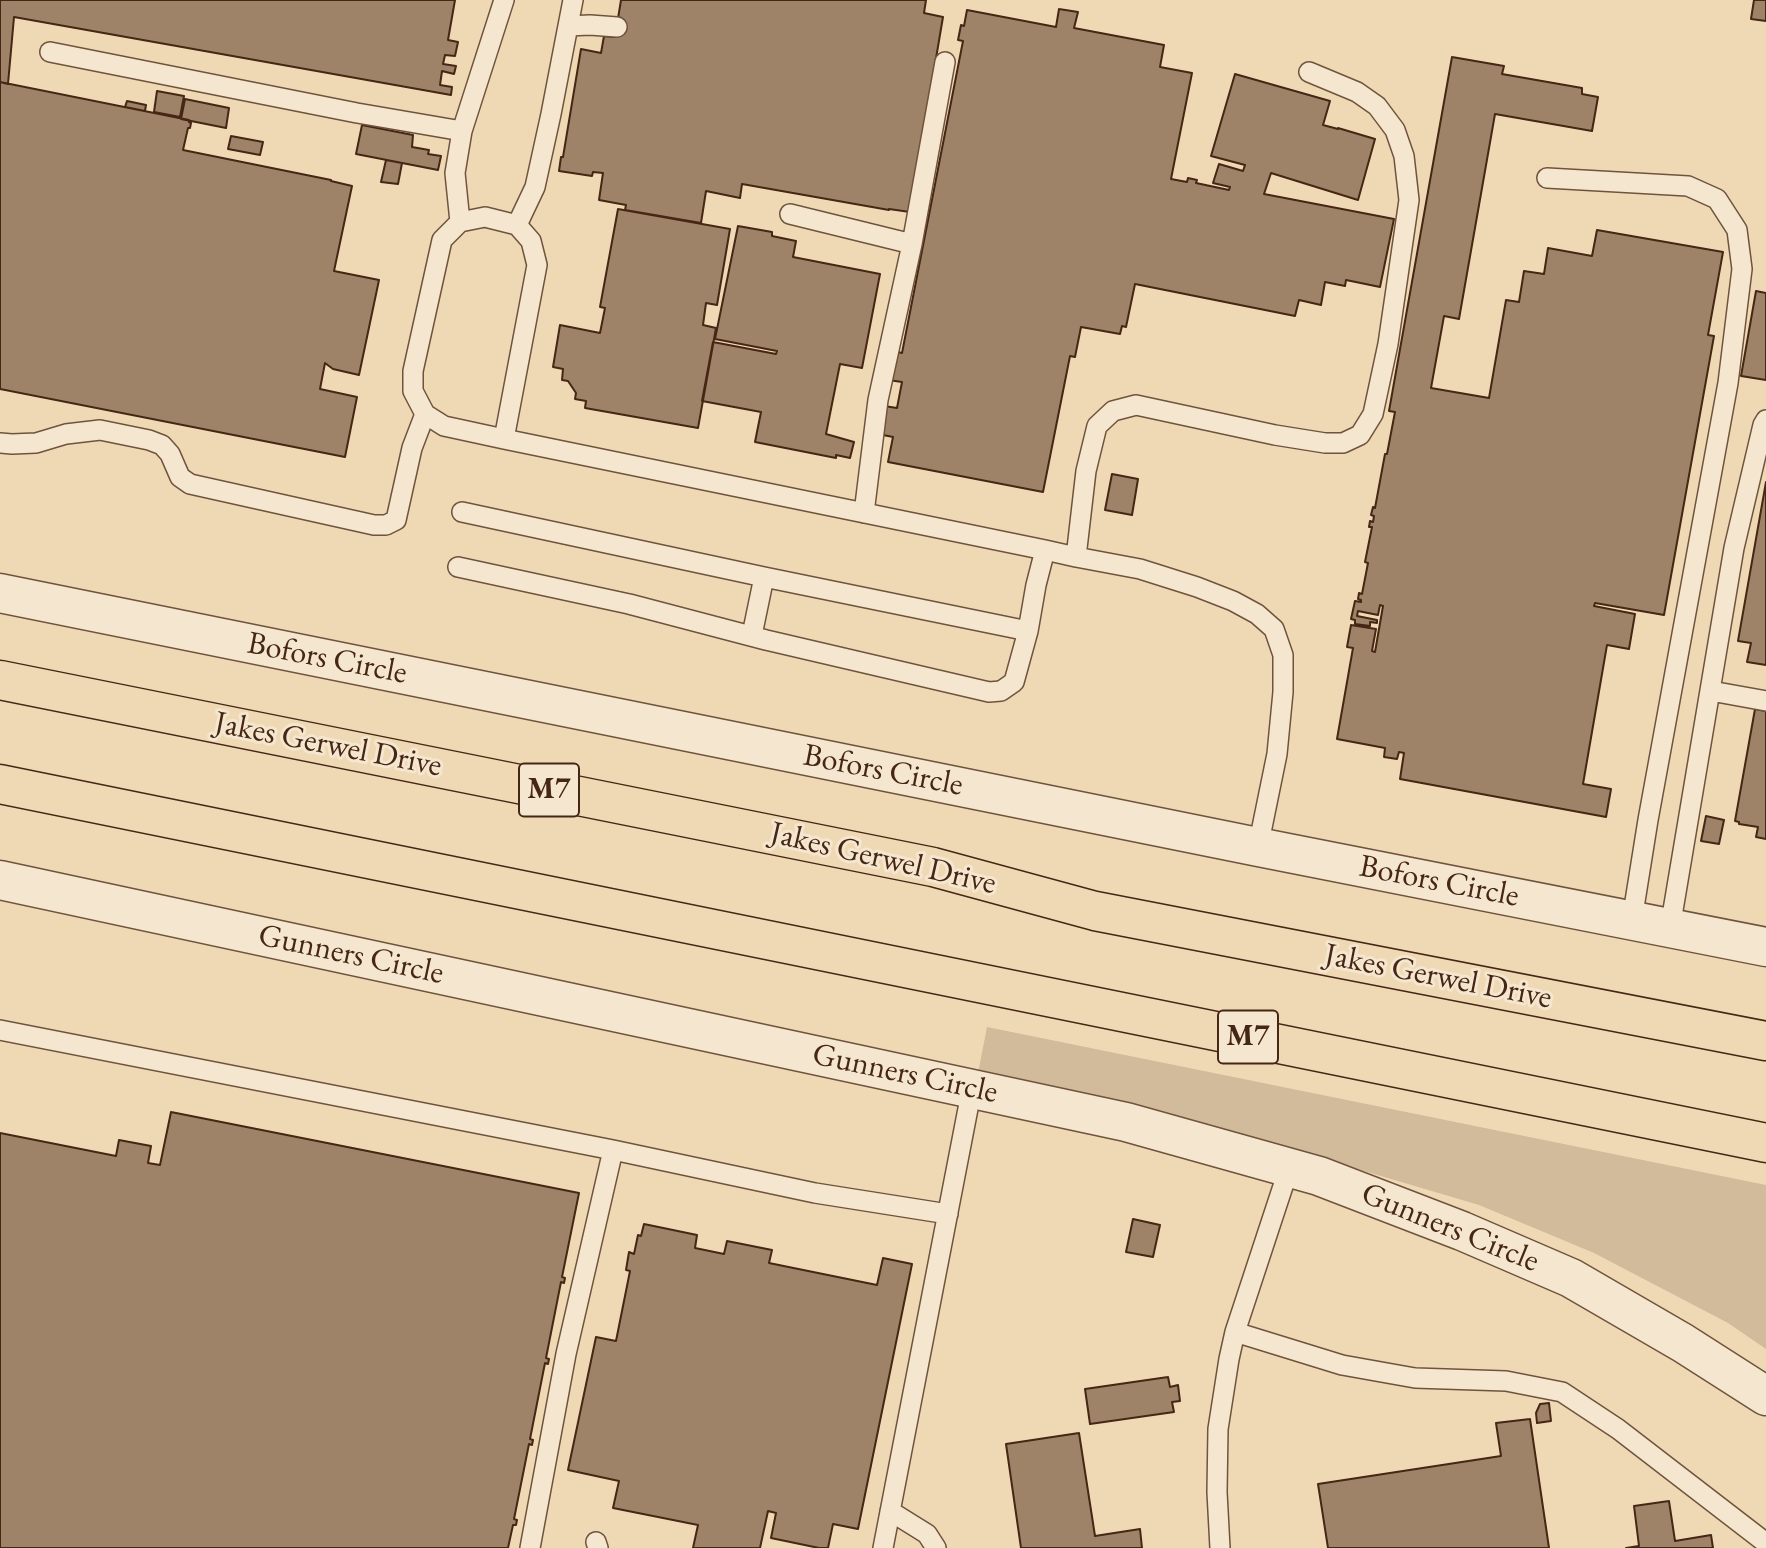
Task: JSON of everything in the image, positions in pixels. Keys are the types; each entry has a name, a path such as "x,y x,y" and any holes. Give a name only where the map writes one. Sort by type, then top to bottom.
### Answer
{"highway":[{"name":"Jakes Gerwel Drive","path":"0,680 933,867 1109,913 1766,1041"},
{"name":"M7","path":"0,784 1766,1143"}],"street":[{"name":"Bofors Circle","path":"0,593 1766,947"},
{"name":"Gunners Circle","path":"0,880 1126,1122 1319,1176 1462,1231 1571,1278 1766,1395"}],"lane":[{"path":"460,222 455,173 463,131 504,0"},
{"path":"517,225 535,187 573,0"},
{"path":"568,26 617,27"},
{"path":"50,52 356,113 463,131"},
{"path":"864,513 878,400 912,244 945,62"},
{"path":"1076,557 1086,471 1097,426 1113,411 1136,405 1325,443 1343,443 1360,435 1373,414 1388,344 1409,200 1404,156 1395,130 1377,106 1357,92 1309,72"},
{"path":"1547,178 1688,186 1717,199 1737,230 1742,269 1728,383 1647,820 1632,920"},
{"path":"790,214 912,244"},
{"path":"504,439 537,265 531,241 517,225 485,217 460,222 442,240 413,370 413,391 425,414 444,426 504,439 1045,550 1076,557 1140,569 1233,601 1257,614 1273,629 1283,655 1283,692 1277,754 1258,847"},
{"path":"0,443 36,443 66,434 100,430 149,440 162,445 170,454 180,477 190,484 374,525 386,525 396,520 412,448 425,414"},
{"path":"1670,928 1734,548 1766,420"},
{"path":"462,512 764,578 1028,631"},
{"path":"458,567 629,604 989,692 1001,691 1014,682 1045,550"},
{"path":"752,635 764,578"},
{"path":"1711,691 1766,701"},
{"path":"0,1030 613,1150 815,1193 948,1214"},
{"path":"883,1548 972,1088"},
{"path":"530,1548 566,1354 613,1150"},
{"path":"1220,1548 1218,1429 1235,1332 1289,1168"},
{"path":"1235,1332 1342,1365 1415,1378 1506,1381 1562,1392 1618,1429 1766,1543"},
{"path":"890,1511 927,1534 936,1548"}],"shaded area":[{"path":"987,1027 1766,1185 1766,1349 1728,1323 1594,1253 1479,1205 1249,1137 978,1073"}],"building":[{"path":"0,0 455,0 448,40 458,42 455,56 445,55 443,64 456,66 454,74 442,71 440,85 452,87 451,95 14,17 8,84 0,82"},
{"path":"621,0 926,0 924,13 943,17 910,212 742,184 740,198 706,191 701,223 625,210 626,205 599,200 603,173 593,172 592,176 559,171 581,49 601,53 604,36 615,37"},
{"path":"1754,0 1766,0 1766,21 1751,19"},
{"path":"1059,9 1078,12 1074,28 1164,45 1160,67 1192,73 1171,179 1187,182 1188,178 1197,180 1196,183 1229,190 1230,187 1213,183 1219,164 1243,171 1245,165 1211,156 1235,74 1330,101 1323,125 1375,139 1358,200 1271,173 1264,194 1394,219 1380,287 1346,280 1345,286 1325,282 1321,305 1299,300 1295,316 1135,284 1126,327 1122,326 1120,334 1081,327 1075,357 1070,356 1043,492 888,462 893,437 878,434 884,406 897,408 902,382 888,380 894,351 902,353 963,41 958,40 961,25 964,26 967,10 1056,27"},
{"path":"1452,57 1504,66 1502,74 1582,88 1582,94 1598,97 1592,131 1495,114 1459,319 1444,316 1431,388 1489,398 1506,300 1519,302 1524,271 1544,274 1548,248 1592,256 1597,230 1723,252 1708,335 1714,336 1664,615 1595,603 1594,606 1635,614 1629,649 1607,645 1583,784 1611,789 1606,817 1400,779 1404,753 1399,752 1397,759 1384,757 1385,748 1337,739 1353,648 1347,647 1351,625 1376,629 1372,651 1375,652 1383,606 1380,605 1378,615 1358,611 1357,616 1377,620 1377,623 1370,622 1370,626 1355,624 1355,620 1351,619 1355,601 1361,602 1358,599 1359,593 1362,594 1368,563 1365,562 1372,527 1369,527 1374,516 1371,515 1373,507 1375,508 1395,412 1389,411"},
{"path":"0,82 189,120 190,128 183,150 352,186 334,271 379,280 359,375 333,369 325,363 320,389 357,397 345,457 0,389"},
{"path":"157,91 184,96 180,117 154,112"},
{"path":"185,99 229,108 226,128 181,119"},
{"path":"127,101 146,105 145,111 125,107"},
{"path":"362,125 413,135 412,147 429,150 428,154 441,156 438,170 356,154"},
{"path":"231,136 263,142 260,155 228,149"},
{"path":"386,160 402,163 398,184 381,182"},
{"path":"618,209 730,229 717,305 706,303 703,325 716,328 698,428 585,408 586,401 575,399 576,393 568,381 562,380 563,369 553,367 560,325 600,333 605,308 600,307"},
{"path":"738,226 772,232 772,236 796,241 793,257 880,274 862,368 840,364 826,434 854,442 850,458 836,455 836,458 755,442 761,412 702,401 713,342 776,354 777,351 715,339"},
{"path":"1756,291 1766,293 1766,380 1741,376"},
{"path":"1112,474 1138,479 1132,515 1105,510"},
{"path":"1766,482 1766,665 1747,662 1751,643 1738,641"},
{"path":"1755,709 1766,711 1766,839 1756,837 1758,827 1735,821"},
{"path":"1706,816 1724,820 1719,844 1701,841"},
{"path":"171,1112 579,1193 562,1277 565,1278 564,1283 561,1282 546,1358 549,1359 548,1364 545,1363 530,1439 533,1440 532,1445 529,1444 514,1519 517,1520 516,1525 513,1525 508,1548 0,1548 0,1133 116,1156 119,1140 151,1146 148,1163 160,1165"},
{"path":"1133,1219 1160,1225 1153,1257 1126,1252"},
{"path":"644,1224 697,1235 695,1248 724,1254 727,1241 772,1250 769,1263 877,1285 883,1258 912,1264 858,1529 833,1524 828,1548 771,1538 776,1513 768,1511 760,1548 693,1548 698,1525 613,1508 619,1481 568,1470 596,1337 616,1341 630,1271 626,1270 629,1252 634,1254 638,1235 641,1236"},
{"path":"1168,1377 1170,1387 1178,1385 1180,1401 1172,1402 1174,1412 1090,1424 1085,1389"},
{"path":"1549,1403 1551,1421 1537,1423 1536,1413 1540,1404"},
{"path":"1530,1419 1549,1548 1328,1548 1318,1484 1501,1456 1496,1423"},
{"path":"1079,1433 1095,1536 1140,1529 1142,1548 1021,1548 1006,1444"},
{"path":"1669,1501 1675,1541 1711,1535 1713,1548 1626,1548 1639,1546 1634,1506"}]}
